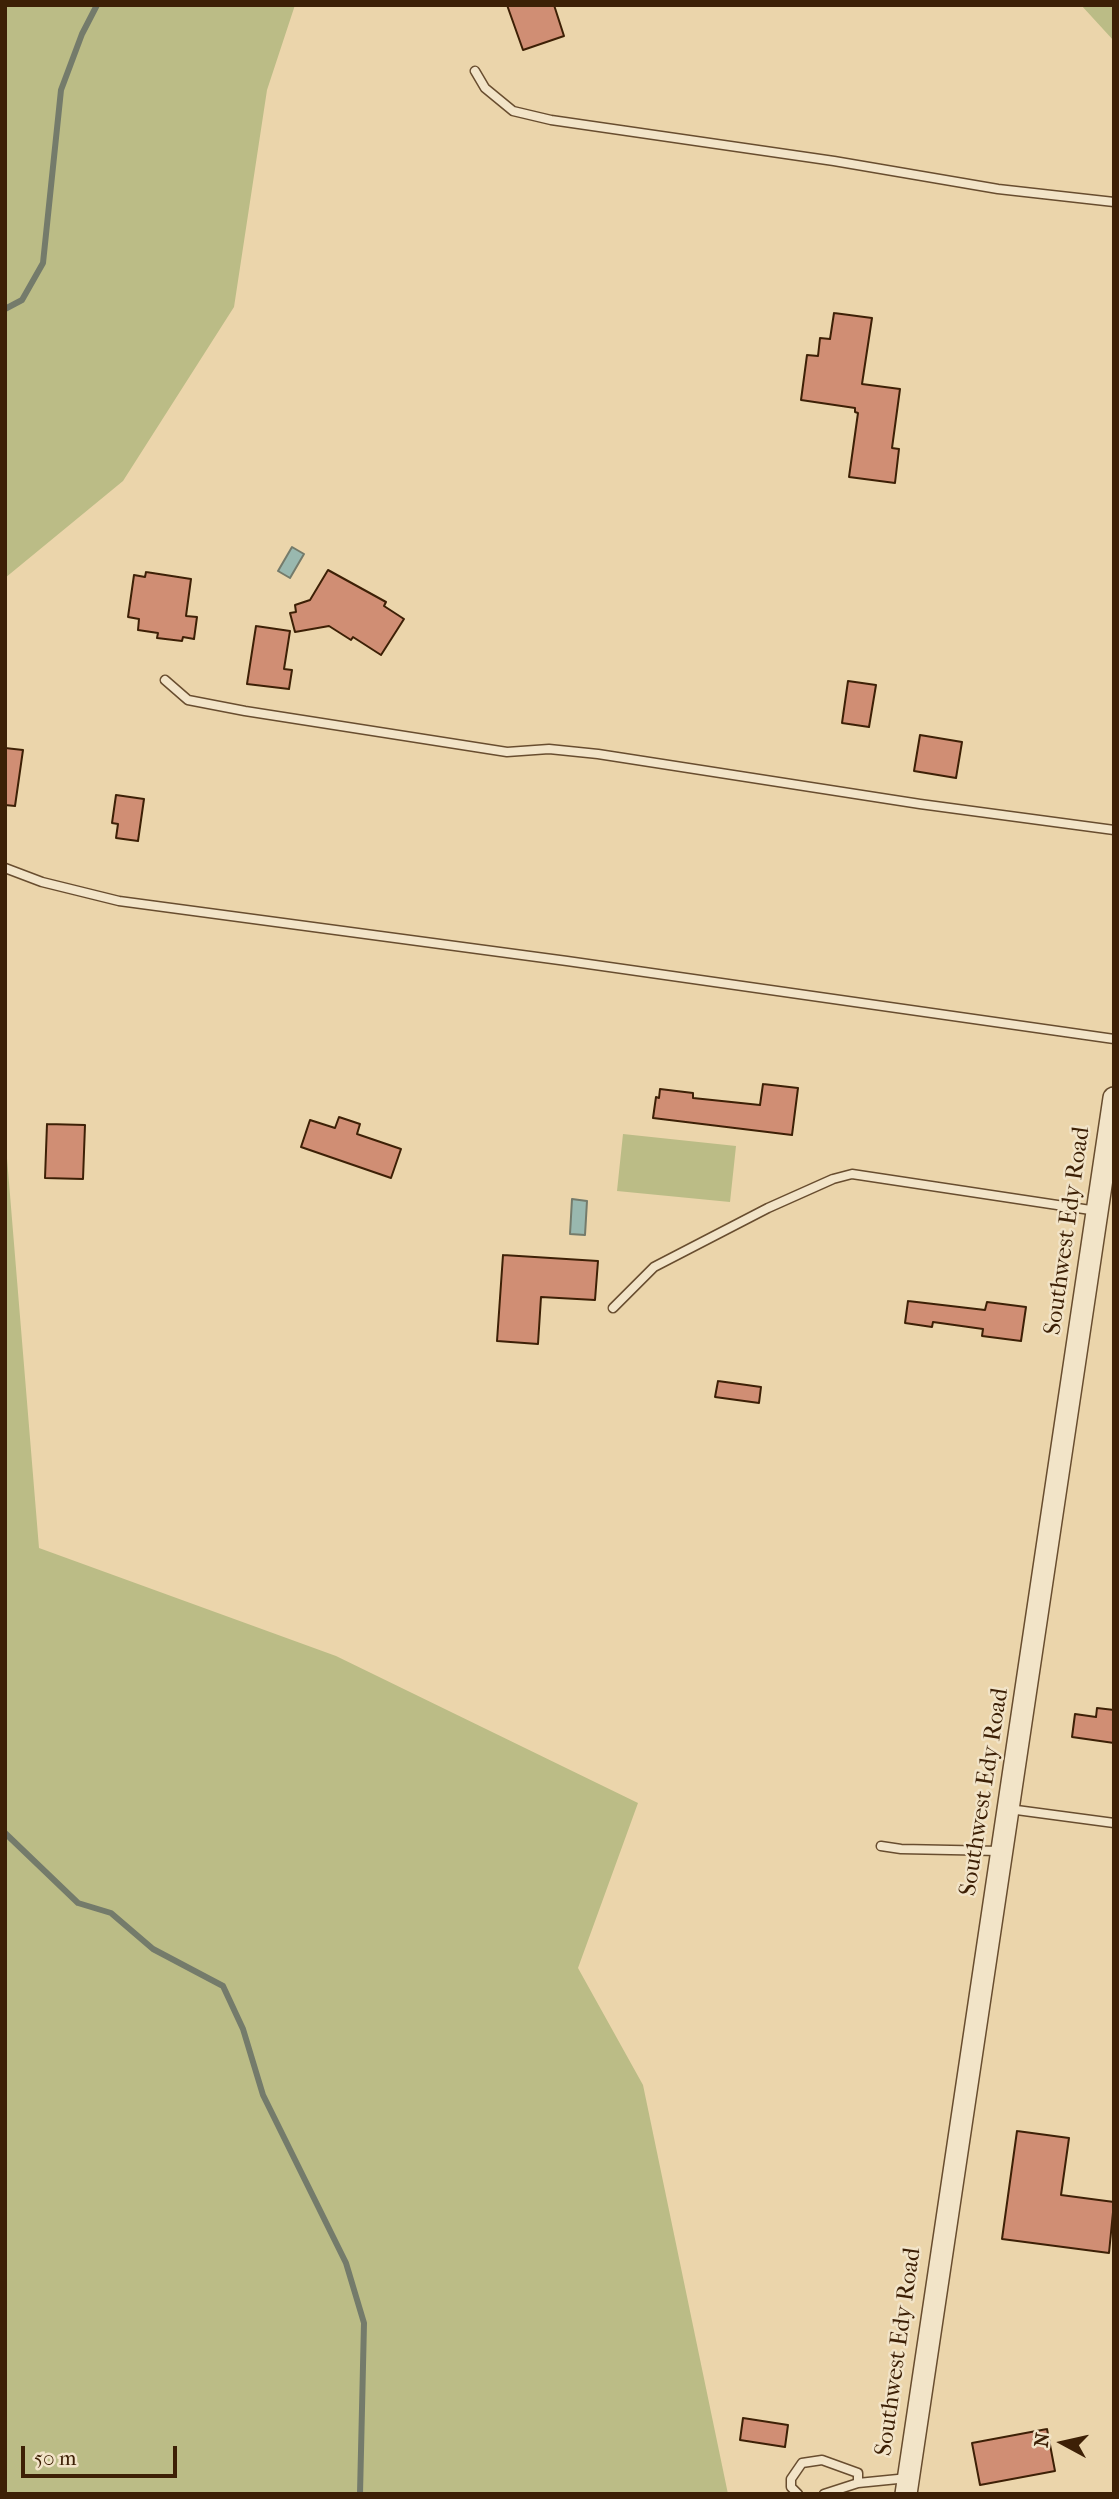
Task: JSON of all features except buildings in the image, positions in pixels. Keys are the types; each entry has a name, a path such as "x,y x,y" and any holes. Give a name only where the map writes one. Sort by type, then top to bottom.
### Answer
{"street":[{"name":"Southwest Edy Road","path":"907,2486 1114,1098"}],"lane":[{"path":"475,71 485,88 513,111 551,120 834,161 998,189 1114,201"},
{"path":"165,680 188,699 245,711 507,751 549,749 598,754 1114,831"},
{"path":"5,868 42,882 119,901 567,961 1114,1039"},
{"path":"613,1308 654,1267 768,1208 833,1179 852,1174 1097,1211"},
{"path":"1009,1809 1114,1822"},
{"path":"881,1846 901,1849 1003,1851"},
{"path":"798,2494 791,2487 791,2479 803,2463 822,2460 858,2473 858,2483"},
{"path":"824,2494 858,2483 907,2486"}],"green space":[{"path":"5,5 295,5 267,90 234,307 123,481 5,578"},
{"path":"1081,5 1114,5 1114,41"},
{"path":"5,1134 39,1548 336,1656 638,1803 578,1968 643,2085 728,2494 5,2494"},
{"path":"623,1134 736,1146 730,1202 617,1191"}],"water":[{"path":"292,547 304,554 290,578 278,571"},
{"path":"572,1199 587,1201 585,1235 570,1234"}],"waterway":[{"path":"5,309 22,300 43,263 61,90 82,34 97,5"},
{"path":"5,1833 78,1903 111,1913 153,1949 223,1986 243,2029 263,2095 346,2263 364,2323 360,2494"}]}
